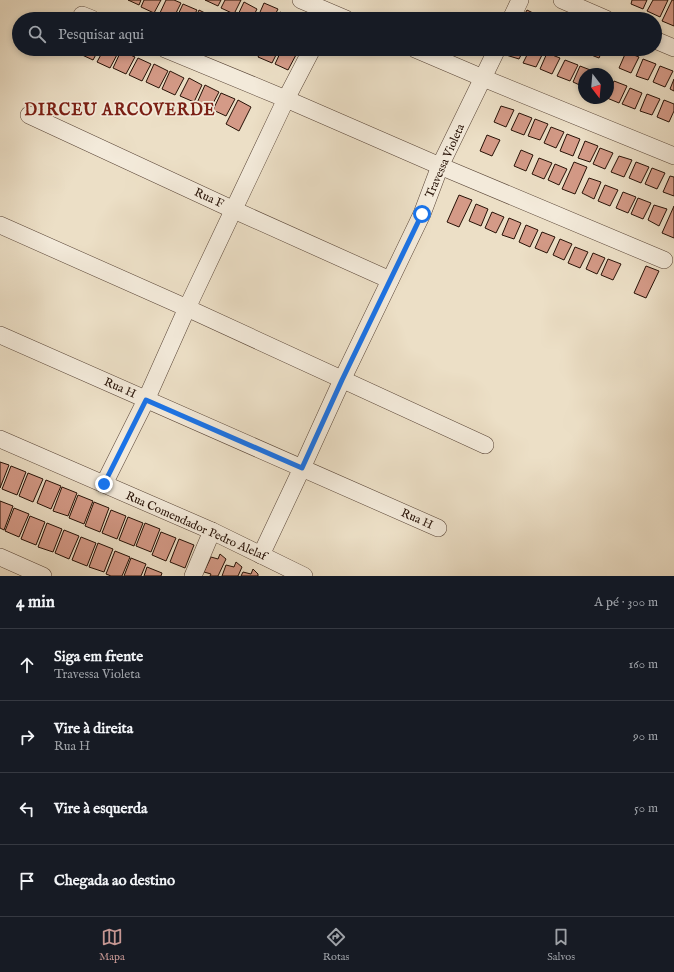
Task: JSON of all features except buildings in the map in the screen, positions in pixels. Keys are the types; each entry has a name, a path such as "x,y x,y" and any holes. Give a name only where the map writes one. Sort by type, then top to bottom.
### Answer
{"street":[{"path":"301,0 332,12"},
{"path":"514,12 520,0"},
{"path":"562,0 590,12"},
{"path":"662,43 674,48"},
{"path":"182,56 664,260"},
{"path":"104,484 146,400 187,308 286,99 308,56"},
{"path":"431,56 674,156"},
{"name":"Travessa Violeta","path":"261,555 342,380 422,214 440,166 494,56"},
{"name":"Rua F","path":"28,115 390,280"},
{"path":"0,225 187,308 485,445"},
{"name":"Rua H","path":"0,335 438,528"},
{"name":"Rua Comendador Pedro Alelaf","path":"0,439 212,531 304,576"},
{"path":"193,576 212,531"},
{"path":"0,557 43,576"}],"district":[{"name":"DIRCEU ARCOVERDE","path":"120,111"}],"route":[{"path":"104,484 146,400 302,468 342,380 422,214"}]}
